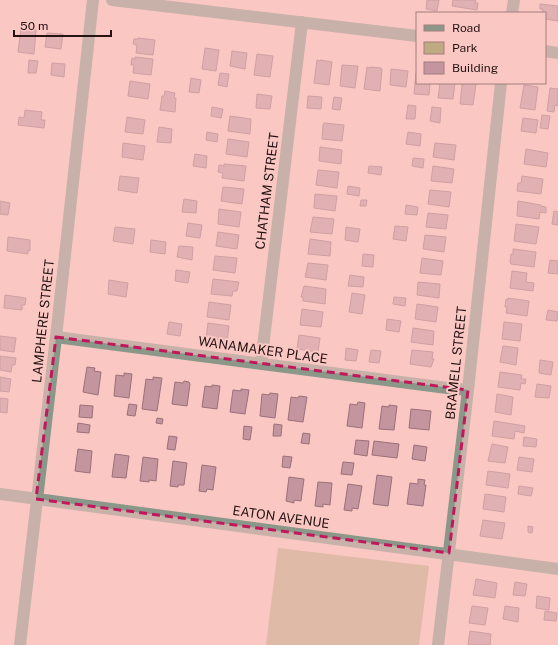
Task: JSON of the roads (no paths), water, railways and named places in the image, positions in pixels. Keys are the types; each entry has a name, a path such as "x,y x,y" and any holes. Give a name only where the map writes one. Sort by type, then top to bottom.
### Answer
{"street":[{"name":"LAMPHERE STREET","path":"20,645 93,0"},
{"path":"112,0 416,36"},
{"path":"512,12 514,0"},
{"name":"CHATHAM STREET","path":"261,364 302,22"},
{"path":"546,51 558,53"},
{"name":"BRAMELL STREET","path":"438,645 468,390 501,84"},
{"name":"WANAMAKER PLACE","path":"56,337 468,390"},
{"name":"EATON AVENUE","path":"0,494 449,553 558,569"}]}
